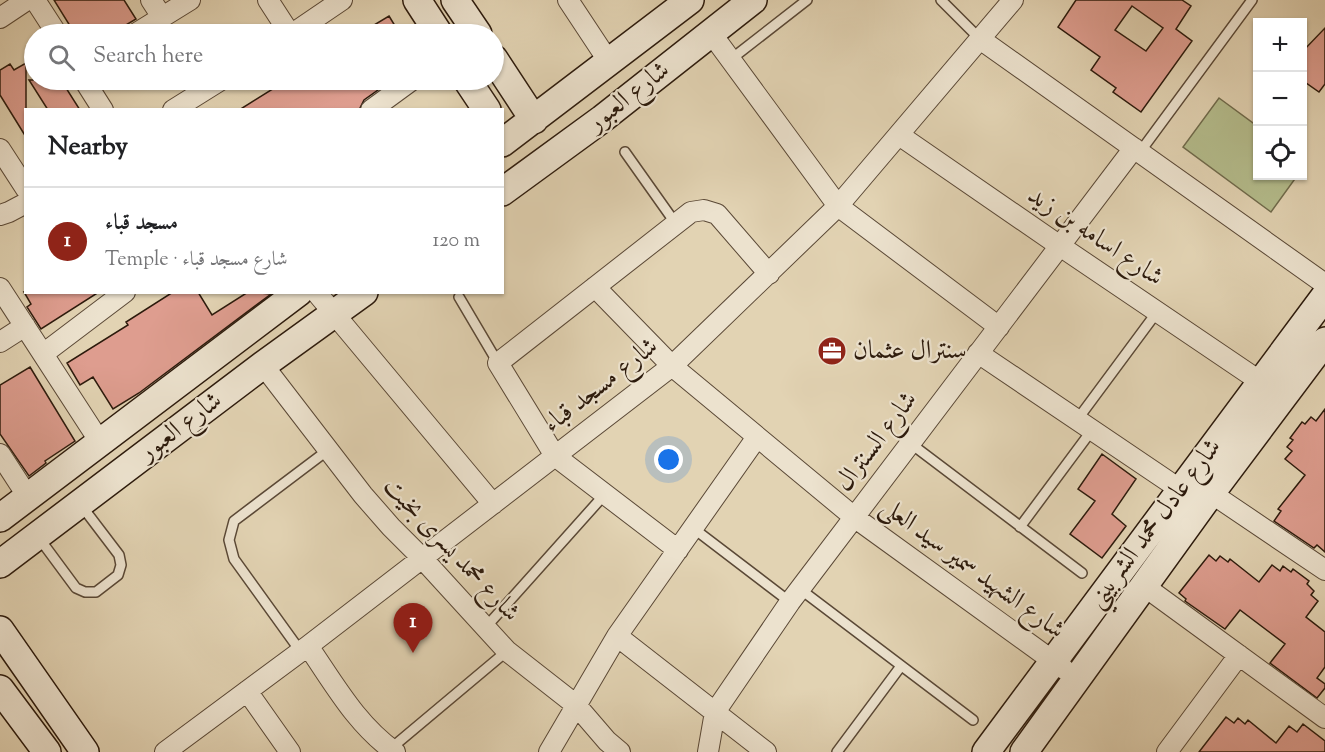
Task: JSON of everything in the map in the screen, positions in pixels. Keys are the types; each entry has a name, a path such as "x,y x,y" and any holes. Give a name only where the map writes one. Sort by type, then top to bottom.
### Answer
{"street":[{"path":"0,18 27,0"},
{"path":"35,0 51,24"},
{"path":"151,0 162,17"},
{"path":"151,24 190,0"},
{"path":"268,0 284,24"},
{"path":"306,24 342,0"},
{"path":"417,0 433,24"},
{"path":"455,0 471,24"},
{"path":"568,0 609,62"},
{"name":"شارع العبور","path":"504,139 534,120 690,0"},
{"name":"شارع العبور","path":"504,191 602,119 753,0"},
{"name":"شارع مسجد قباء","path":"165,752 304,649 672,366 838,206 1013,0"},
{"path":"711,33 838,206 999,327"},
{"path":"980,39 1325,284"},
{"path":"504,74 534,120"},
{"path":"90,90 102,108"},
{"path":"176,108 205,90"},
{"path":"375,108 399,90"},
{"path":"474,90 486,108"},
{"name":"شارع اسامه بن زيد","path":"899,135 1059,246 1261,381"},
{"path":"0,149 24,186"},
{"name":"شارع السنترال","path":"708,752 715,712 795,596 1059,246 1137,150"},
{"path":"0,215 24,204"},
{"path":"678,550 555,456 498,363 691,212 704,210 717,214 769,274"},
{"name":"شارع الشهيد سمير سيد العلى","path":"595,287 672,366 854,517 1077,678"},
{"path":"0,288 100,442"},
{"path":"43,354 122,294"},
{"name":"شارع العبور","path":"0,518 296,294"},
{"path":"317,294 493,504"},
{"name":"شارع العبور","path":"0,564 263,365 361,294"},
{"name":"شارع عادل محمد الشربيني","path":"986,752 1325,296"},
{"path":"0,342 25,326"},
{"name":"شارع عادل محمد الشربيني","path":"1024,752 1211,493 1325,341"},
{"path":"978,353 1181,490"},
{"name":"شارع محمد يسرى بخيت","path":"263,365 363,495 391,527 507,651 576,705 607,741 620,752"},
{"path":"549,752 617,636 758,437"},
{"path":"0,454 28,497"},
{"path":"1211,493 1325,570"},
{"path":"1144,586 1325,718"},
{"path":"0,630 85,752"},
{"path":"617,636 766,752"},
{"path":"304,649 360,722 391,751"},
{"path":"1167,752 1239,655"},
{"path":"0,689 47,752"},
{"path":"247,691 290,752"}],"lane":[{"path":"730,60 807,0"},
{"path":"941,0 980,39"},
{"path":"1137,150 1252,0"},
{"path":"626,152 676,224"},
{"path":"459,297 498,363"},
{"path":"1020,527 1158,312"},
{"path":"910,443 1082,573"},
{"path":"304,649 234,559 229,540 234,521 328,450"},
{"path":"486,627 604,494"},
{"path":"37,537 76,588 85,592 96,591 103,586 118,574 121,565 119,555 80,504"},
{"path":"693,528 901,666 973,720"},
{"path":"391,751 507,651"},
{"path":"837,752 901,666"}],"green space":[{"path":"1219,98 1253,123 1253,180 1294,180 1271,212 1183,147"}],"building":[{"path":"54,0 124,0 136,19 128,24 69,24"},
{"path":"1076,0 1182,0 1191,6 1176,29 1192,41 1141,112 1113,92 1116,88 1091,70 1100,57 1058,27","holes":["1132,6 1163,28 1146,51 1115,30"]},
{"path":"389,16 394,24 376,24"},
{"path":"1325,28 1325,84 1319,92 1307,84 1307,47"},
{"path":"10,64 14,70 24,64 26,108 24,108 24,134 0,95 0,70"},
{"path":"35,90 67,90 79,108 47,108"},
{"path":"271,90 378,90 364,100 360,108 242,108"},
{"path":"25,294 96,294 41,329 27,307 31,304"},
{"path":"170,294 199,294 212,315 245,294 271,294 139,393 113,409 93,377 80,385 67,363 128,325 126,322"},
{"path":"30,367 75,441 45,461 46,463 29,476 0,434 0,385"},
{"path":"1325,409 1325,552 1317,545 1314,548 1274,521 1281,511 1278,509 1305,475 1285,459 1292,451 1287,447 1293,440 1290,438 1302,422 1305,424 1311,417 1316,421"},
{"path":"1102,454 1136,479 1112,514 1126,526 1102,558 1070,534 1095,501 1078,489"},
{"path":"1209,555 1216,561 1220,556 1228,562 1230,559 1259,582 1272,565 1280,571 1283,566 1291,572 1293,569 1309,581 1307,584 1314,591 1311,595 1318,601 1306,617 1325,632 1325,667 1317,678 1325,684 1325,688 1317,698 1270,663 1285,644 1240,610 1225,629 1185,601 1186,599 1179,593"},
{"path":"1226,717 1234,723 1238,718 1245,724 1248,720 1276,743 1289,726 1297,732 1303,724 1325,741 1325,752 1199,752"}],"place":[{"name":"سنترال عثمان","path":"832,351"},
{"name":"مسجد قباء","path":"413,653"}]}
